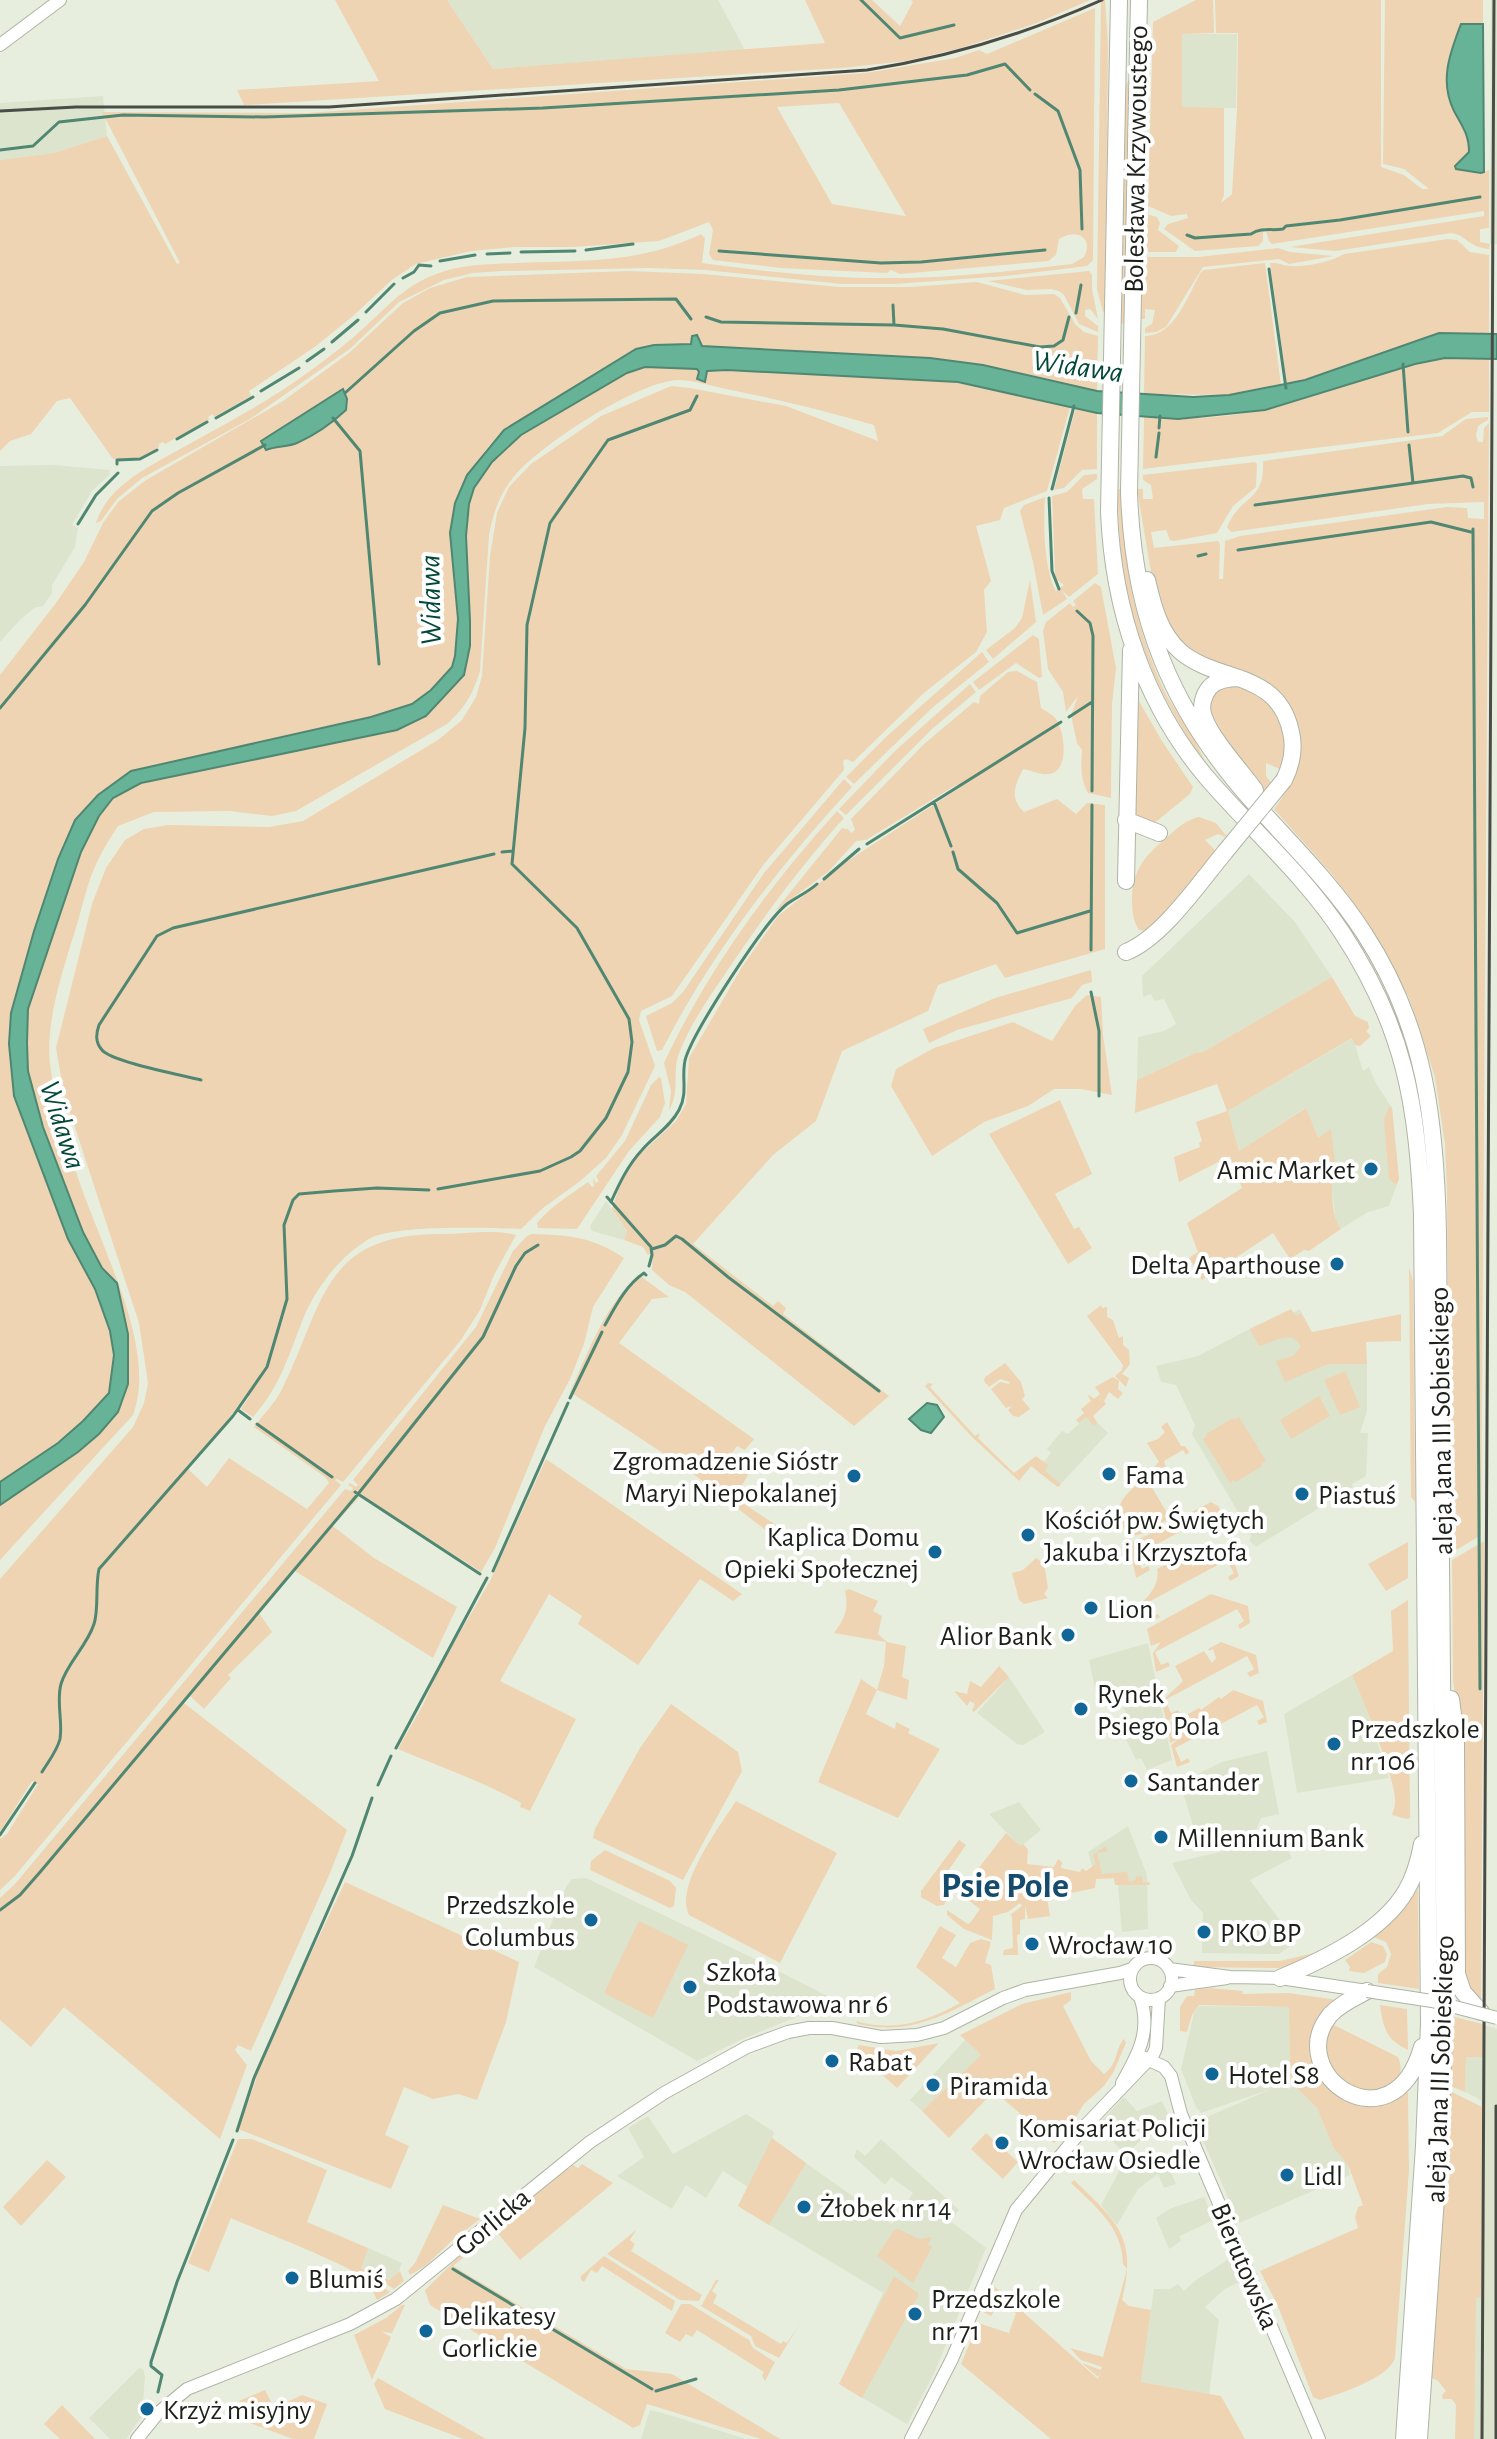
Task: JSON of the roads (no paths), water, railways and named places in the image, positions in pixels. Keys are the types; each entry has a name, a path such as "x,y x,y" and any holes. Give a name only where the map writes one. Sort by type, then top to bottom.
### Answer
{"main road":[{"name":"Bolesława Krzywoustego","path":"1119,0 1109,488 1112,558 1131,641"},
{"name":"Bolesława Krzywoustego","path":"1129,491 1139,0"},
{"path":"1126,952 1163,925 1225,852 1284,780 1293,753 1288,722 1273,698 1243,679 1188,657 1165,634 1148,586 1129,491"},
{"name":"aleja Jana III Sobieskiego","path":"1129,491 1133,560 1142,604 1152,639 1169,678 1187,713 1226,770 1345,906 1384,967 1414,1037 1429,1096 1435,1137 1437,1193 1445,2005 1440,2141 1419,2439"},
{"path":"1126,881 1131,641"},
{"name":"aleja Jana III Sobieskiego","path":"1131,641 1151,691 1181,743 1209,779 1298,876 1343,934 1378,994 1394,1032 1407,1077 1418,1140 1422,1215 1429,2024 1404,2439"},
{"path":"1243,679 1224,679 1213,684 1204,697 1203,715 1285,828 1292,844"},
{"path":"1126,820 1159,833"},
{"path":"1441,1642 1456,1737 1457,1977 1465,1995 1489,2015"},
{"path":"1280,1978 1324,1959 1382,1918 1400,1900 1414,1875 1428,1815"},
{"path":"1367,1991 1332,2013 1322,2029 1319,2045 1326,2073 1340,2088 1359,2097 1381,2097 1398,2089 1411,2077 1429,2024"}],"street":[{"path":"0,45 60,0"},
{"path":"1144,2058 1144,2011 1132,1969 1143,1959 1162,1961 1169,1969 1170,1986"},
{"name":"Gorlicka","path":"144,2436 158,2413 187,2389 337,2329 396,2299 567,2158 618,2122 747,2047 788,2032 818,2028 881,2037 930,2032 1025,1990 1132,1969"},
{"path":"1169,1969 1317,1983 1432,2001 1489,2015"},
{"path":"911,2439 946,2371 1016,2210 1144,2058 1156,2048 1159,1998 1170,1986 1230,1977"},
{"path":"1088,1979 1136,1991 1148,1999 1159,1998"},
{"name":"Bierutowska","path":"1144,2058 1164,2067 1173,2079 1181,2114 1319,2439"}],"waterway":[{"path":"861,0 900,38 954,25"},
{"path":"0,150 33,146 59,122 123,115 264,117 543,108 839,90 967,75 1005,64 1030,90"},
{"path":"1035,94 1058,111 1080,170 1082,229"},
{"path":"1187,235 1195,238 1251,234 1480,197"},
{"path":"586,250 633,244"},
{"path":"719,251 881,263 1045,250"},
{"path":"521,252 575,251"},
{"path":"487,254 510,253"},
{"path":"440,261 475,255"},
{"path":"419,265 431,266"},
{"path":"403,278 419,265"},
{"path":"1269,269 1286,388"},
{"path":"366,312 394,284"},
{"path":"1076,313 1081,285"},
{"path":"345,393 414,331 440,313 493,301 676,299 691,319"},
{"path":"893,305 894,325"},
{"name":"Widawa","path":"706,317 721,322 894,325 943,329 1040,347 1054,346 1063,340 1069,317"},
{"path":"332,342 358,320"},
{"path":"307,361 324,349"},
{"path":"1403,364 1408,432"},
{"path":"261,391 299,368"},
{"path":"438,1189 540,1171 571,1157 580,1151 606,1118 628,1072 632,1042 629,1019 577,928 512,864 525,728 527,625 550,523 608,440 690,410 697,396"},
{"path":"216,418 253,397"},
{"path":"1052,489 1074,406"},
{"path":"1159,428 1160,416"},
{"path":"333,418 360,451 379,664"},
{"path":"177,439 207,422"},
{"path":"1156,457 1159,433"},
{"path":"0,708 85,605 152,511 178,493 265,445"},
{"path":"1409,445 1413,483"},
{"path":"117,464 117,460 140,459 157,450"},
{"path":"78,524 96,495 118,473"},
{"path":"1255,505 1463,476 1471,478 1473,487"},
{"path":"1049,498 1052,571 1059,589"},
{"path":"1238,550 1431,522 1471,532"},
{"path":"1473,529 1480,1689"},
{"path":"1198,556 1206,554"},
{"path":"1077,611 1090,623 1093,636 1092,791"},
{"path":"1069,717 1092,702"},
{"path":"867,844 1061,722"},
{"path":"934,802 951,846"},
{"path":"1091,950 1092,805"},
{"path":"824,879 859,849"},
{"path":"502,852 513,851"},
{"path":"953,852 958,869 997,903 1017,933 1090,911"},
{"path":"201,1080 108,1055 97,1041 99,1025 157,936 173,928 494,854"},
{"path":"611,1202 632,1162 679,1110 686,1057 732,976 776,915 817,884"},
{"path":"1091,992 1099,1031 1099,1096"},
{"path":"42,1772 60,1739 61,1684 94,1624 99,1569 233,1416 267,1367 287,1299 284,1225 293,1200 299,1194 334,1191 377,1188 429,1190"},
{"path":"607,1197 651,1247 649,1266"},
{"path":"652,1249 665,1245 676,1236 682,1239 879,1391"},
{"path":"0,1910 20,1895 41,1871 358,1494 483,1337 516,1266 525,1253 538,1245"},
{"path":"605,1325 626,1290 644,1273 646,1275"},
{"path":"570,1398 602,1332"},
{"path":"493,1571 568,1403"},
{"path":"238,1410 250,1419"},
{"path":"257,1424 332,1477"},
{"path":"355,1492 480,1574"},
{"path":"396,1748 487,1578"},
{"path":"378,1785 391,1756"},
{"path":"0,1835 35,1783"},
{"path":"237,2131 254,2078 352,1856 372,1798"},
{"path":"158,2392 162,2375 151,2366 151,2362 177,2282 233,2140"},
{"path":"453,2269 652,2389"},
{"path":"656,2391 696,2379"}],"railway":[{"path":"0,111 76,107 329,107 867,70 987,43 1102,0"},
{"path":"1482,2439 1494,0"},
{"path":"1496,2106 1496,2439"}],"place":[{"name":"Amic Market","path":"1371,1169"},
{"name":"Delta Aparthouse","path":"1337,1264"},
{"name":"Fama","path":"1109,1474"},
{"name":"Zgromadzenie Sióstr Maryi Niepokalanej","path":"854,1476"},
{"name":"Piastuś","path":"1302,1494"},
{"name":"Kościół pw. Świętych Jakuba i Krzysztofa","path":"1028,1535"},
{"name":"Kaplica Domu Opieki Społecznej","path":"935,1552"},
{"name":"Lion","path":"1091,1608"},
{"name":"Alior Bank","path":"1068,1635"},
{"name":"Rynek Psiego Pola","path":"1081,1709"},
{"name":"Przedszkole nr 106","path":"1334,1744"},
{"name":"Santander","path":"1131,1781"},
{"name":"Millennium Bank","path":"1161,1837"},
{"name":"Przedszkole Columbus","path":"591,1920"},
{"name":"PKO BP","path":"1204,1932"},
{"name":"Wrocław 10","path":"1032,1944"},
{"name":"Szkoła Podstawowa nr 6","path":"690,1987"},
{"name":"Rabat","path":"832,2061"},
{"name":"Hotel S8","path":"1212,2074"},
{"name":"Piramida","path":"933,2085"},
{"name":"Komisariat Policji Wrocław Osiedle","path":"1002,2143"},
{"name":"Lidl","path":"1287,2175"},
{"name":"Żłobek nr 14","path":"804,2207"},
{"name":"Blumiś","path":"292,2278"},
{"name":"Przedszkole nr 71","path":"915,2314"},
{"name":"Delikatesy Gorlickie","path":"426,2331"},
{"name":"Krzyż misyjny","path":"147,2409"}],"district":[{"name":"Psie Pole","path":"1005,1884"}]}
